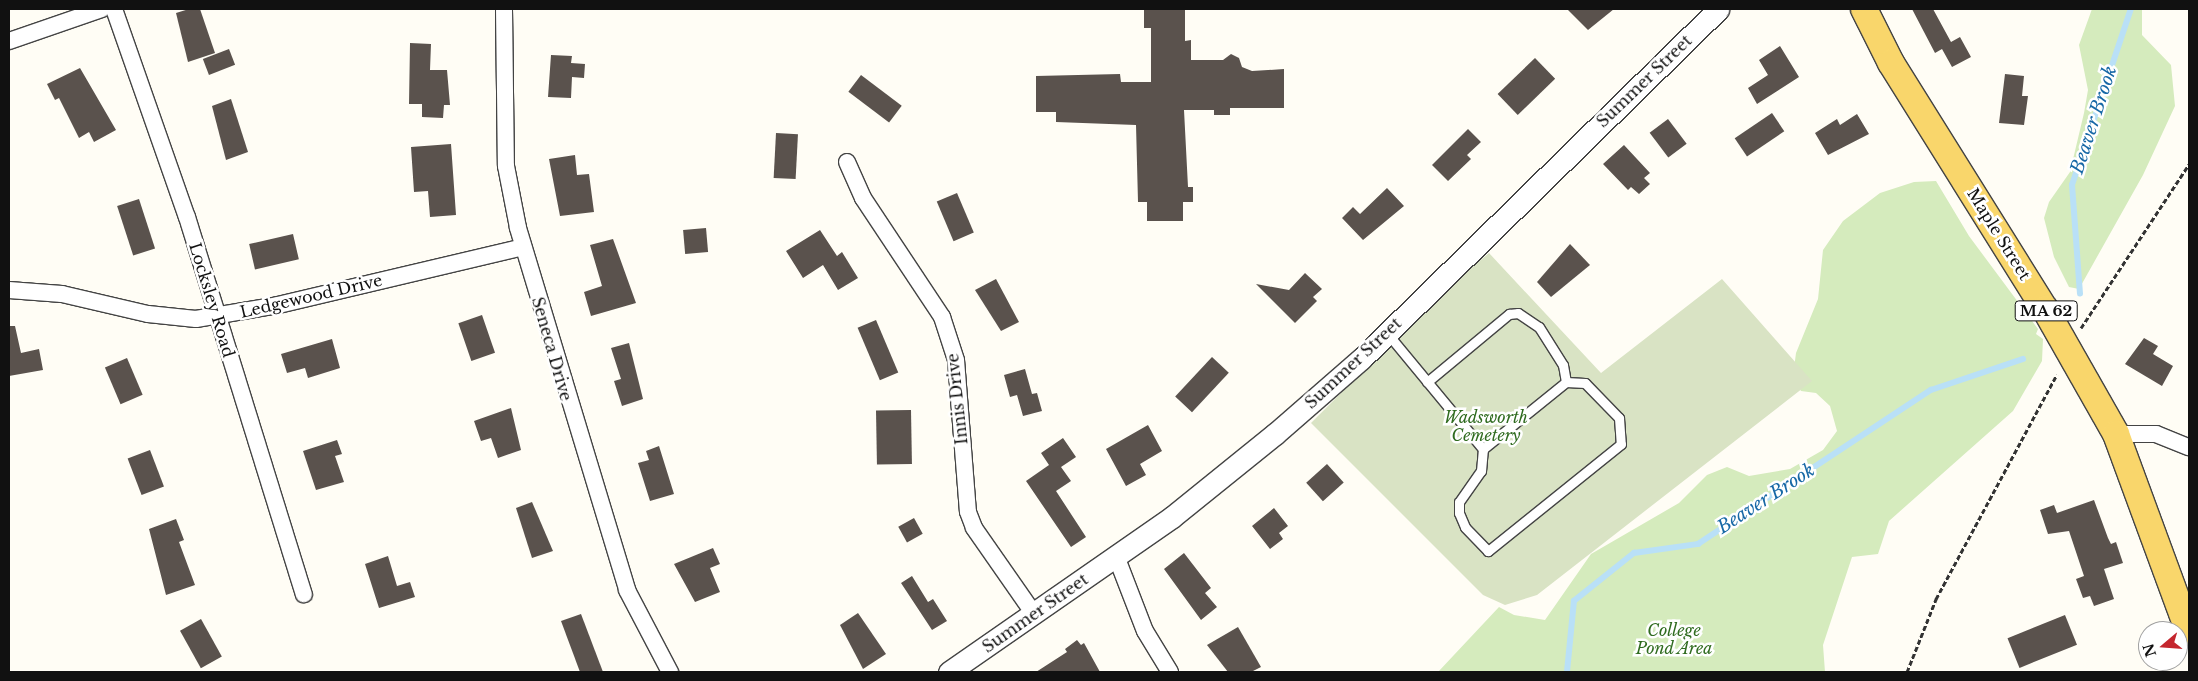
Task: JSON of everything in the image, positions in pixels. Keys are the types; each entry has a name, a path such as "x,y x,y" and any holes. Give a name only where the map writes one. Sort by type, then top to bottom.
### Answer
{"main road":[{"name":"Maple Street","path":"1864,9 1891,63 2045,309 2116,434 2189,632"}],"street":[{"path":"9,41 102,9"},
{"name":"Locksley Road","path":"114,9 141,78 304,594"},
{"name":"Seneca Drive","path":"504,9 506,166 523,247 627,590 670,672"},
{"name":"Summer Street","path":"950,672 1172,517 1275,434 1387,333 1718,9"},
{"name":"Innis Drive","path":"847,162 863,198 942,316 956,360 968,512 974,528 1034,614"},
{"name":"Ledgewood Drive","path":"9,290 62,294 148,314 196,319 218,317 523,247"},
{"path":"2116,434 2156,434 2189,448"},
{"path":"1116,556 1145,631 1170,672"}],"lane":[{"path":"1427,382 1509,314 1526,316 1539,327 1563,365 1566,382"},
{"path":"1387,333 1483,449 1482,471 1458,502 1459,513 1465,528 1488,551 1621,444 1619,418 1585,383 1566,382 1483,449"}],"path":[{"path":"2078,333 2189,164"},
{"path":"1907,672 1936,599 2063,367"}],"green space":[{"path":"2092,9 2142,9 2142,35 2171,65 2175,106 2143,175 2079,289 2069,287 2054,257 2044,218 2049,202 2070,172 2084,113 2088,90 2079,45"},
{"name":"College Pond Area","path":"1936,181 1969,236 2038,329 2036,334 2043,339 2042,361 2013,411 1889,521 1878,554 1852,557 1823,645 1825,672 1438,672 1499,607 1514,615 1545,620 1591,554 1679,503 1707,475 1727,467 1749,476 1790,469 1823,450 1837,431 1830,406 1816,393 1801,391 1793,376 1796,353 1818,299 1823,250 1843,221 1880,193 1914,182"},
{"name":"Wadsworth Cemetery","path":"1489,253 1601,373 1722,279 1812,381 1537,595 1505,605 1483,595 1311,423 1439,295"}],"building":[{"path":"189,9 200,9 215,53 188,62 176,13"},
{"path":"1144,9 1185,9 1185,41 1191,40 1191,60 1223,60 1231,54 1239,58 1242,67 1252,71 1284,69 1284,108 1230,108 1230,115 1214,115 1214,110 1184,110 1188,187 1193,187 1193,202 1183,202 1183,221 1147,221 1147,202 1138,202 1136,125 1056,122 1056,112 1036,112 1036,76 1120,74 1121,82 1151,82 1151,28 1144,28"},
{"path":"1567,9 1614,9 1588,30"},
{"path":"1912,9 1933,9 1951,42 1960,37 1971,57 1952,67 1942,49 1935,53"},
{"path":"410,43 431,44 430,70 447,70 450,105 444,105 443,118 422,117 422,104 409,104"},
{"path":"1780,46 1799,77 1757,104 1748,88 1768,75 1759,60"},
{"path":"229,49 235,65 209,75 203,59"},
{"path":"551,55 572,56 571,63 585,64 584,78 572,77 571,98 548,97"},
{"path":"1535,58 1555,79 1518,115 1498,94"},
{"path":"80,68 116,130 94,142 89,132 79,138 59,98 55,100 47,84"},
{"path":"2005,74 2024,76 2022,96 2028,96 2024,125 1999,123"},
{"path":"861,75 902,106 889,122 848,92"},
{"path":"231,99 248,152 226,160 212,106"},
{"path":"1772,113 1784,131 1747,156 1735,138"},
{"path":"1857,114 1869,134 1828,155 1815,133 1837,119 1840,125"},
{"path":"1668,119 1687,144 1668,158 1650,133"},
{"path":"1468,129 1481,142 1467,155 1471,159 1448,181 1432,165"},
{"path":"776,133 798,134 796,179 774,178"},
{"path":"451,144 456,215 430,217 428,191 414,192 411,147"},
{"path":"1624,145 1650,173 1644,178 1650,184 1639,194 1631,187 1628,190 1603,164"},
{"path":"575,155 577,175 589,174 594,212 560,216 549,159"},
{"path":"1387,188 1404,206 1363,240 1342,218 1353,207 1360,214"},
{"path":"957,193 974,233 954,241 937,202"},
{"path":"139,199 155,248 133,256 117,206"},
{"path":"706,228 708,252 685,254 683,230"},
{"path":"820,230 837,256 842,252 858,278 838,290 823,265 803,278 786,251"},
{"path":"293,234 299,259 255,269 249,244"},
{"path":"613,239 636,303 591,316 584,292 602,286 590,245"},
{"path":"1570,244 1590,265 1551,297 1537,282"},
{"path":"1305,273 1322,289 1313,297 1317,301 1295,323 1256,284 1289,290"},
{"path":"996,279 1019,322 1001,331 975,290"},
{"path":"482,315 495,353 471,361 458,323"},
{"path":"876,320 898,372 880,380 858,328"},
{"path":"9,326 15,326 21,353 39,349 43,370 9,376"},
{"path":"2144,338 2158,346 2153,354 2173,366 2162,386 2125,364"},
{"path":"332,339 340,368 308,378 305,368 287,373 281,354"},
{"path":"629,343 643,399 622,406 614,381 621,379 611,348"},
{"path":"1212,357 1229,373 1192,412 1175,396"},
{"path":"127,358 143,395 121,404 105,367"},
{"path":"1025,369 1032,394 1037,393 1042,411 1023,416 1017,395 1010,397 1004,375"},
{"path":"511,408 521,450 498,458 491,438 481,441 474,421"},
{"path":"911,410 912,464 877,465 876,411"},
{"path":"1148,425 1162,451 1140,464 1146,475 1126,486 1106,449"},
{"path":"1063,438 1076,457 1061,467 1071,481 1056,491 1086,537 1071,547 1026,481 1049,465 1041,453"},
{"path":"337,440 342,454 335,456 344,482 316,490 303,451"},
{"path":"659,446 674,494 650,501 638,463 649,460 646,451"},
{"path":"150,450 164,486 142,495 128,459"},
{"path":"1327,464 1344,483 1323,501 1306,483"},
{"path":"2094,500 2108,538 2111,544 2116,542 2123,563 2104,569 2114,599 2094,606 2090,596 2083,598 2076,579 2084,576 2069,531 2048,534 2040,510 2054,505 2057,513"},
{"path":"532,502 553,551 532,558 516,508"},
{"path":"1274,508 1288,526 1279,533 1283,539 1270,549 1252,526"},
{"path":"914,518 923,534 907,542 898,527"},
{"path":"176,519 184,540 179,542 195,585 166,595 149,529"},
{"path":"713,548 720,564 710,568 720,592 695,602 674,564"},
{"path":"1184,553 1211,588 1205,593 1217,607 1201,620 1164,569"},
{"path":"388,556 397,586 410,582 415,597 379,608 365,564"},
{"path":"912,576 928,602 933,599 947,621 932,630 901,583"},
{"path":"858,613 886,654 863,669 840,625"},
{"path":"581,614 603,672 580,672 561,621"},
{"path":"2065,615 2077,645 2020,668 2008,638"},
{"path":"201,619 222,657 201,668 180,631"},
{"path":"1238,627 1261,667 1251,672 1228,672 1207,645"},
{"path":"1077,640 1081,645 1084,643 1100,672 1036,672 1067,652 1065,649"}],"waterway":[{"name":"Beaver Brook","path":"2080,294 2072,185 2131,9"},
{"name":"Beaver Brook","path":"1567,672 1574,601 1634,553 1698,544 1931,390 2023,359"}]}
